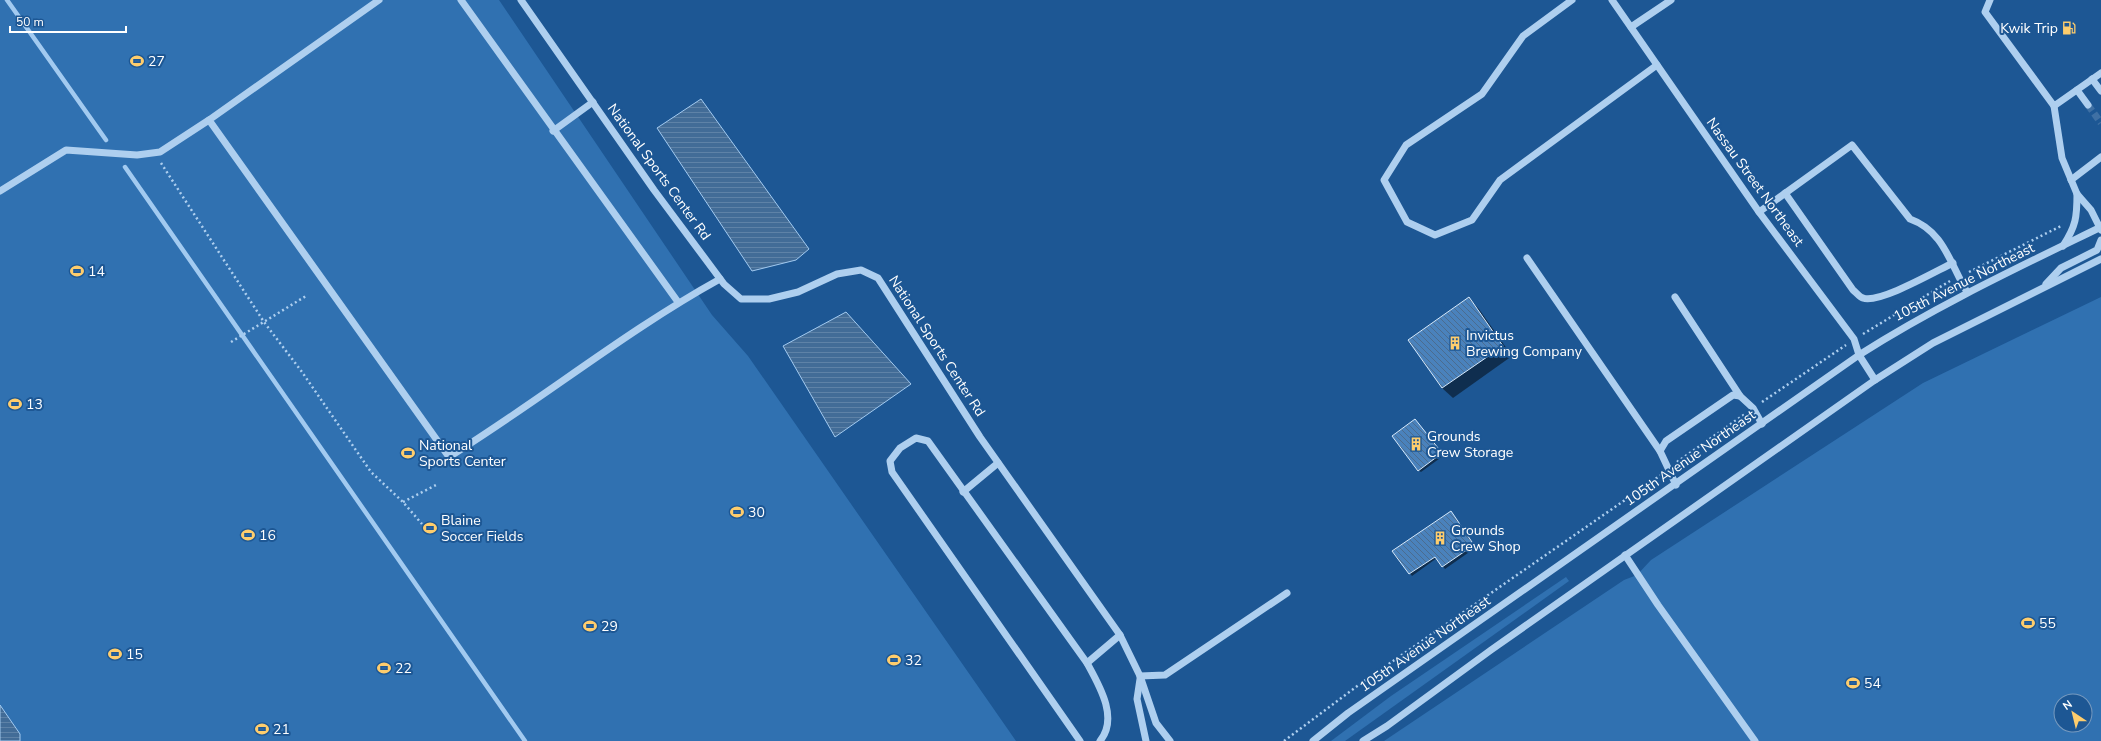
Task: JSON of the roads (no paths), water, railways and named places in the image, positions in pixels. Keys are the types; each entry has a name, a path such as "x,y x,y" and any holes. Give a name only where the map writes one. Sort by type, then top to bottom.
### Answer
{"street":[{"path":"0,191 66,150 137,155 160,152 209,120 379,0"},
{"path":"461,0 678,302"},
{"name":"National Sports Center Rd","path":"521,0 654,190 720,279 741,299 769,298 798,292 837,274 861,270 878,278 998,463 1120,636 1140,676 1156,724 1170,741"},
{"path":"1572,0 1523,36 1482,94 1406,145 1384,180 1406,222 1435,235 1472,220 1500,180 1656,65"},
{"name":"Nassau Street Northeast","path":"1612,0 1759,212 1854,339 1858,355 1875,380"},
{"path":"1631,27 1671,0"},
{"path":"1990,0 1985,12 2054,106 2062,158 2077,194 2091,210 2101,228"},
{"path":"2054,106 2101,73"},
{"path":"2092,79 2101,91"},
{"path":"2077,90 2088,104"},
{"path":"554,131 593,102"},
{"path":"209,120 449,457 487,434 678,302 720,279"},
{"path":"1759,212 1852,145 1910,219 1921,223 1933,232 1953,263 1958,277 1967,292"},
{"path":"2071,180 2101,157"},
{"path":"1785,193 1853,290 1863,298 1878,298 1894,292 1953,263"},
{"path":"2063,246 2074,230 2077,218 2077,194"},
{"name":"105th Avenue Northeast","path":"1313,741 1348,713 1676,485 1858,355 1907,325 1967,292 2101,228"},
{"path":"2043,287 2061,268 2097,250 2101,240"},
{"path":"1527,258 1660,451 1676,485"},
{"path":"1363,741 1387,726 1625,555 1875,380 1933,343 2101,259"},
{"path":"1675,297 1740,396 1753,408 1762,424"},
{"path":"1660,451 1666,441 1733,395 1740,396"},
{"path":"1080,741 1075,737 892,472 890,460 900,448 916,438 928,440 963,492 1087,662 1105,696 1108,727 1100,741"},
{"path":"963,492 998,463"},
{"path":"1625,555 1658,606 1755,741"},
{"path":"1146,741 1137,699 1140,676 1164,675 1287,593"},
{"path":"1087,662 1120,636"}],"waterway":[{"path":"7,0 106,140"},
{"path":"125,167 525,741"}],"tunnel":[{"path":"2088,105 2101,123"}],"place":[{"name":"Kwik Trip","path":"2069,28"},
{"name":"27","path":"137,61"},
{"name":"14","path":"77,271"},
{"name":"Invictus Brewing Company","path":"1455,343"},
{"name":"13","path":"15,404"},
{"name":"Grounds Crew Storage","path":"1416,444"},
{"name":"National Sports Center","path":"408,453"},
{"name":"30","path":"737,512"},
{"name":"Blaine Soccer Fields","path":"430,528"},
{"name":"16","path":"248,535"},
{"name":"Grounds Crew Shop","path":"1440,538"},
{"name":"55","path":"2028,623"},
{"name":"29","path":"590,626"},
{"name":"15","path":"115,654"},
{"name":"32","path":"894,660"},
{"name":"22","path":"384,668"},
{"name":"54","path":"1853,683"},
{"name":"21","path":"262,729"}]}
